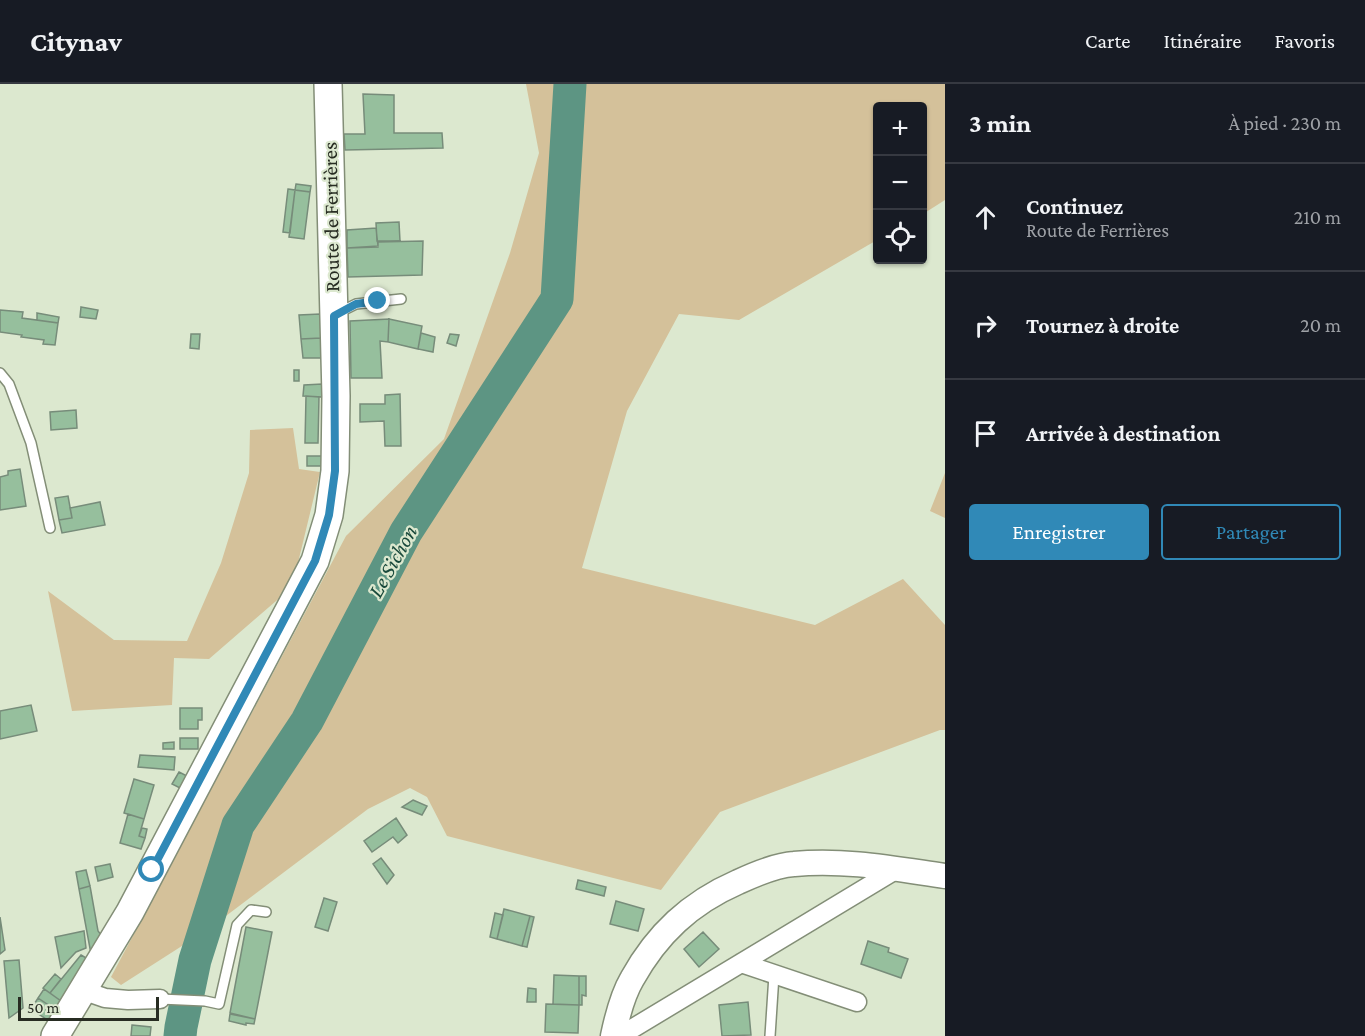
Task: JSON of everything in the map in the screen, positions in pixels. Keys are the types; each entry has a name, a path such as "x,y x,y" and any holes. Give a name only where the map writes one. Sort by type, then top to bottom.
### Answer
{"main road":[{"name":"Route de Ferrières","path":"55,1036 130,912 315,561 329,515 335,471 334,316 328,84"}],"street":[{"path":"613,1036 631,981 654,946 681,916 716,891 752,875 792,864 842,863 945,876"},
{"path":"620,1036 897,869"},
{"path":"741,963 857,1002"},
{"path":"82,990 105,998 160,999"}],"lane":[{"path":"334,316 356,304 401,299"},
{"path":"0,373 9,384 31,443 50,528"},
{"path":"160,999 205,1001 219,1004 237,925 251,910 266,912"},
{"path":"770,1036 774,975"}],"shaded area":[{"path":"526,84 945,84 945,200 927,211 927,102 873,102 873,242 739,320 679,314 627,411 582,568 815,625 903,579 945,625 945,730 720,812 661,890 447,836 427,797 410,788 368,809 210,928 121,985 111,977 346,536 444,439 510,253 539,153"},
{"path":"293,428 299,469 320,472 296,571 283,595 209,659 174,658 172,705 72,711 48,591 114,640 187,641 221,563 249,473 250,430"},
{"path":"945,473 945,518 930,511"},
{"path":"169,1014 196,1014 195,1036 166,1036"}],"building":[{"path":"363,94 394,95 394,133 442,133 443,148 345,150 344,134 365,134"},
{"path":"296,184 311,186 310,192 295,190"},
{"path":"288,189 295,190 290,233 283,232"},
{"path":"295,190 310,192 304,239 289,237"},
{"path":"399,222 400,241 377,241 376,223"},
{"path":"376,228 378,246 347,248 347,230"},
{"path":"423,241 422,275 348,277 347,248 378,247 378,242"},
{"path":"81,307 98,310 96,319 80,317"},
{"path":"0,310 23,312 22,318 58,323 55,345 43,344 44,340 0,332"},
{"path":"37,313 59,317 58,323 37,320"},
{"path":"320,314 321,338 301,339 299,315"},
{"path":"389,319 422,326 418,349 388,342"},
{"path":"389,319 388,342 380,341 382,378 351,378 350,321"},
{"path":"421,333 435,337 433,352 418,349"},
{"path":"191,334 200,334 199,349 190,348"},
{"path":"450,334 459,335 456,346 447,343"},
{"path":"321,338 322,358 303,358 301,339"},
{"path":"294,370 299,370 299,381 294,381"},
{"path":"322,384 323,397 303,396 304,385"},
{"path":"400,394 401,446 385,446 384,421 360,422 360,404 385,404 385,395"},
{"path":"306,396 319,397 318,443 305,443"},
{"path":"76,410 77,428 51,430 50,412"},
{"path":"307,456 322,456 323,466 307,466"},
{"path":"20,469 26,506 0,510 0,477 8,475 8,471"},
{"path":"68,496 72,518 59,520 55,498"},
{"path":"100,502 105,525 62,533 59,520 72,518 70,508"},
{"path":"31,705 37,731 0,739 0,711"},
{"path":"180,708 202,708 202,720 198,720 198,729 180,729"},
{"path":"180,738 198,738 198,749 180,749"},
{"path":"174,742 174,749 163,749 163,743"},
{"path":"140,755 175,757 174,770 138,767"},
{"path":"179,772 187,776 180,788 172,784"},
{"path":"134,779 154,785 144,819 124,813"},
{"path":"413,800 427,806 422,815 402,807"},
{"path":"128,814 144,819 139,836 145,838 141,849 120,843"},
{"path":"396,818 407,835 398,843 393,837 372,852 364,841"},
{"path":"142,828 147,829 145,838 139,836"},
{"path":"381,858 394,875 387,884 373,864"},
{"path":"110,864 113,877 98,881 95,867"},
{"path":"86,870 90,886 79,889 76,872"},
{"path":"578,880 606,887 604,896 576,889"},
{"path":"90,886 98,931 102,936 91,954 79,889"},
{"path":"324,898 337,902 328,931 315,927"},
{"path":"616,901 644,909 638,931 610,924"},
{"path":"504,909 530,916 522,946 497,939"},
{"path":"495,913 503,915 497,939 490,937"},
{"path":"530,916 534,917 527,947 522,946"},
{"path":"0,917 5,950 0,954"},
{"path":"246,927 272,932 255,1019 230,1013"},
{"path":"84,931 86,948 76,952 61,968 55,937"},
{"path":"703,932 719,949 699,967 684,949"},
{"path":"868,941 889,948 888,952 908,959 901,978 861,964"},
{"path":"81,955 88,959 61,1001 50,993"},
{"path":"19,960 23,1008 9,1018 4,961"},
{"path":"55,974 61,979 50,993 43,988"},
{"path":"554,975 579,976 579,1005 553,1004"},
{"path":"579,976 586,976 586,996 582,995 582,1005 579,1005"},
{"path":"528,988 536,989 536,1002 527,1002"},
{"path":"44,989 61,1001 56,1010 38,998"},
{"path":"38,998 56,1010 49,1021 31,1009"},
{"path":"748,1002 751,1035 722,1036 719,1005"},
{"path":"546,1004 579,1005 578,1033 545,1032"},
{"path":"230,1014 255,1019 254,1024 246,1023 246,1025 229,1021"},
{"path":"132,1025 151,1027 150,1036 131,1036"}],"waterway":[{"name":"Le Sichon","path":"180,1036 195,960 238,825 307,721 406,532 557,299 570,84"}],"route":[{"path":"152,870 315,561 329,515 335,471 334,316 356,304 378,301"}]}
